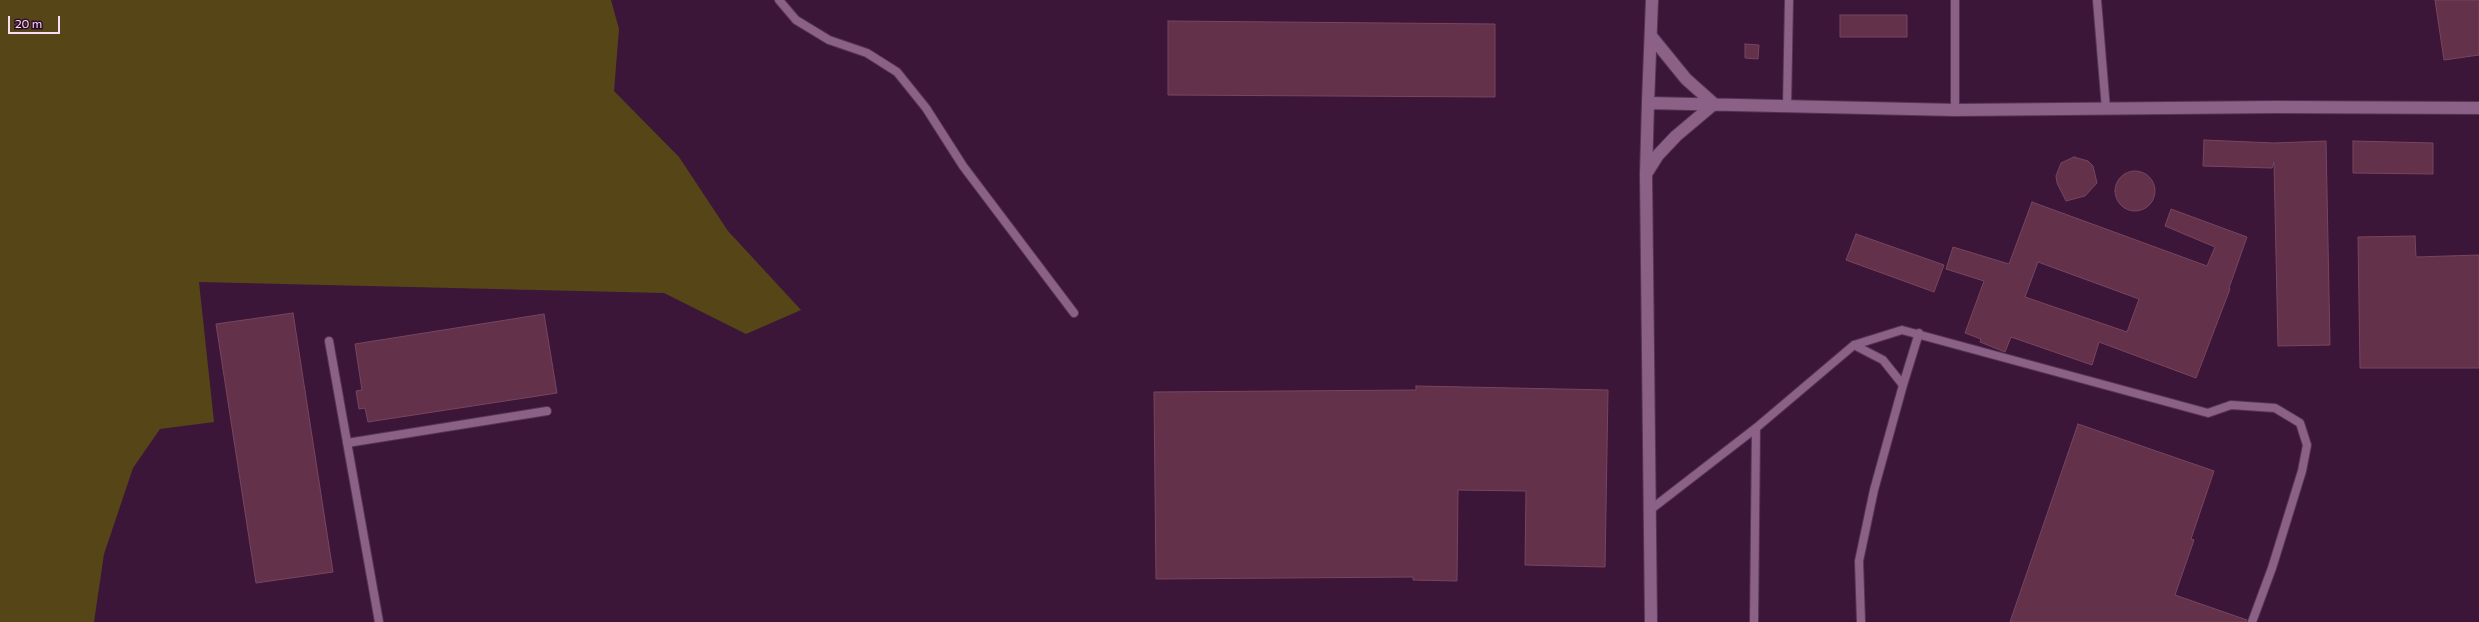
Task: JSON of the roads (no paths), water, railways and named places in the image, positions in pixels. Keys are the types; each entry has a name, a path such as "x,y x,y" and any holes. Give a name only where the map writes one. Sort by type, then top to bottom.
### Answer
{"street":[{"path":"1651,622 1646,174 1652,0"},
{"path":"1651,36 1686,79 1714,104"},
{"path":"1648,103 1955,110 2479,108"},
{"path":"1646,174 1658,155 1676,136 1714,104"}],"lane":[{"path":"780,0 796,20 829,40 867,53 897,72 926,108 962,166 1074,313"},
{"path":"1787,107 1789,0"},
{"path":"1955,0 1955,110"},
{"path":"2097,0 2106,109"},
{"path":"1650,510 1756,428 1854,345 1902,330 1919,333 2208,413 2230,405 2275,408 2300,423 2307,445 2302,471 2252,622"},
{"path":"1861,622 1859,561 1874,490 1919,333"},
{"path":"329,341 379,622"},
{"path":"1854,345 1883,360 1903,385"},
{"path":"347,443 547,411"},
{"path":"1754,622 1756,428"}]}
